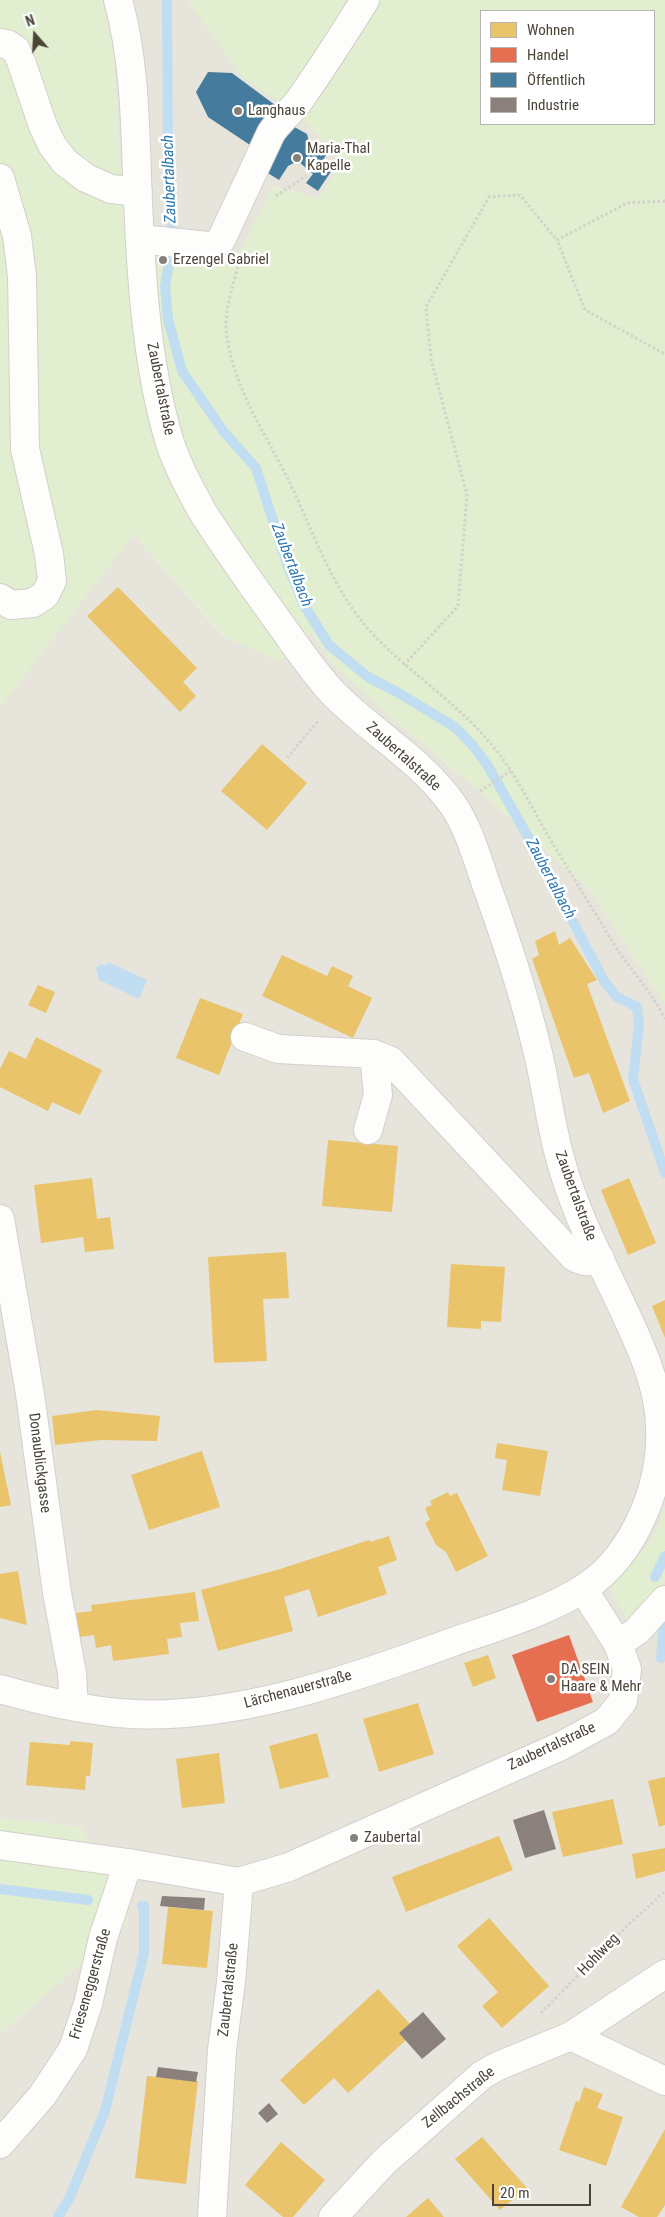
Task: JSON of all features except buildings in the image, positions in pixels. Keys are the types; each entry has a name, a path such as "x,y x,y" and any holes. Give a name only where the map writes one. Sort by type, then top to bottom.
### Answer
{"street":[{"name":"Zaubertalstraße","path":"118,0 132,67 138,192 150,240 143,280 156,383 163,416 178,464 202,511 313,670 338,698 425,773 454,807 462,822 493,903 530,1023 561,1163 600,1258 660,1393 658,1466 648,1503 622,1551 604,1572 583,1588 618,1644 627,1669 626,1690 620,1705 608,1721 561,1746 305,1860 239,1882 231,1982 222,2050 212,2217"},
{"path":"150,240 197,246 213,246 221,240 274,128 296,105 316,78 365,0"},
{"path":"0,43 7,44 16,50 42,126 52,145 65,162 86,178 111,189 138,192"},
{"path":"0,178 17,236 22,276 25,448 49,554 52,582 45,595 33,603 11,606 0,598"},
{"path":"245,1037 278,1049 374,1054 385,1058 399,1068 470,1148 549,1228 574,1257 582,1261 592,1262 600,1258"},
{"path":"368,1130 378,1095 374,1054"},
{"name":"Donaublickgasse","path":"0,1219 30,1394 50,1550 72,1673 74,1706"},
{"name":"Lärchenauerstraße","path":"0,1689 74,1706 119,1713 164,1714 203,1711 259,1702 287,1696 434,1649 522,1617 567,1598 583,1588"},
{"path":"618,1644 636,1632 665,1600"},
{"path":"0,1845 128,1863 239,1882"},
{"name":"Frieseneggerstraße","path":"0,2144 42,2096 73,2050 86,2011 103,1938 128,1863"},
{"name":"Zellbachstraße","path":"333,2217 384,2162 482,2075 498,2066 571,2036 665,1974"},
{"path":"571,2036 665,2080"}],"path":[{"path":"270,196 278,196 306,176"},
{"path":"404,666 458,606 467,495 431,359 426,307 489,197 520,195 557,240 585,310 665,354"},
{"path":"557,240 627,203 665,201"},
{"path":"240,260 228,305 226,335 233,368 250,410 275,452 342,592 371,632 404,666 476,727 497,751 511,771 619,954 653,996 665,1019"},
{"path":"287,758 338,698"},
{"path":"473,794 511,771"},
{"name":"Hohlweg","path":"540,2014 627,1926 665,1891"}],"shaded area":[{"path":"102,0 189,0 193,9 302,118 342,162 319,198 273,186 240,251 198,265 155,262 128,243 119,153 114,55"},
{"path":"133,534 225,638 312,633 329,660 384,711 483,794 591,891 665,1005 665,2217 0,2217 0,2034 129,1922 81,1827 0,1818 0,707"}],"green space":[{"path":"0,0 102,0 114,55 119,153 128,243 155,262 198,265 240,251 273,186 319,198 342,162 302,118 242,76 193,9 189,0 665,0 665,1005 591,891 483,794 384,711 329,660 312,633 279,662 225,637 134,535 0,707"},
{"path":"665,1508 665,1582 631,1629 610,1589 652,1540"},
{"path":"0,1818 81,1827 129,1922 0,2034"}],"water":[{"path":"108,962 147,980 139,999 99,980 96,968 101,964 107,965"}],"waterway":[{"name":"Zaubertalbach","path":"167,0 168,154 172,214 171,252 165,286 168,319 182,371 224,432 256,468 287,564 304,605 329,645 368,677 455,727 474,747 488,766 535,849 604,981 617,997 637,1007 639,1025 633,1079 665,1173"},
{"path":"655,1577 665,1556"},
{"path":"661,1658 664,1622"},
{"path":"0,1889 88,1900"},
{"path":"58,2217 70,2197 105,2111 144,1953 144,1906 142,1906"}],"place":[{"name":"Langhaus","path":"238,111"},
{"name":"Maria-Thal Kapelle","path":"297,158"},
{"name":"Erzengel Gabriel","path":"163,260"},
{"name":"DA SEIN Haare & Mehr","path":"551,1679"},
{"name":"Zaubertal","path":"354,1838"}]}
